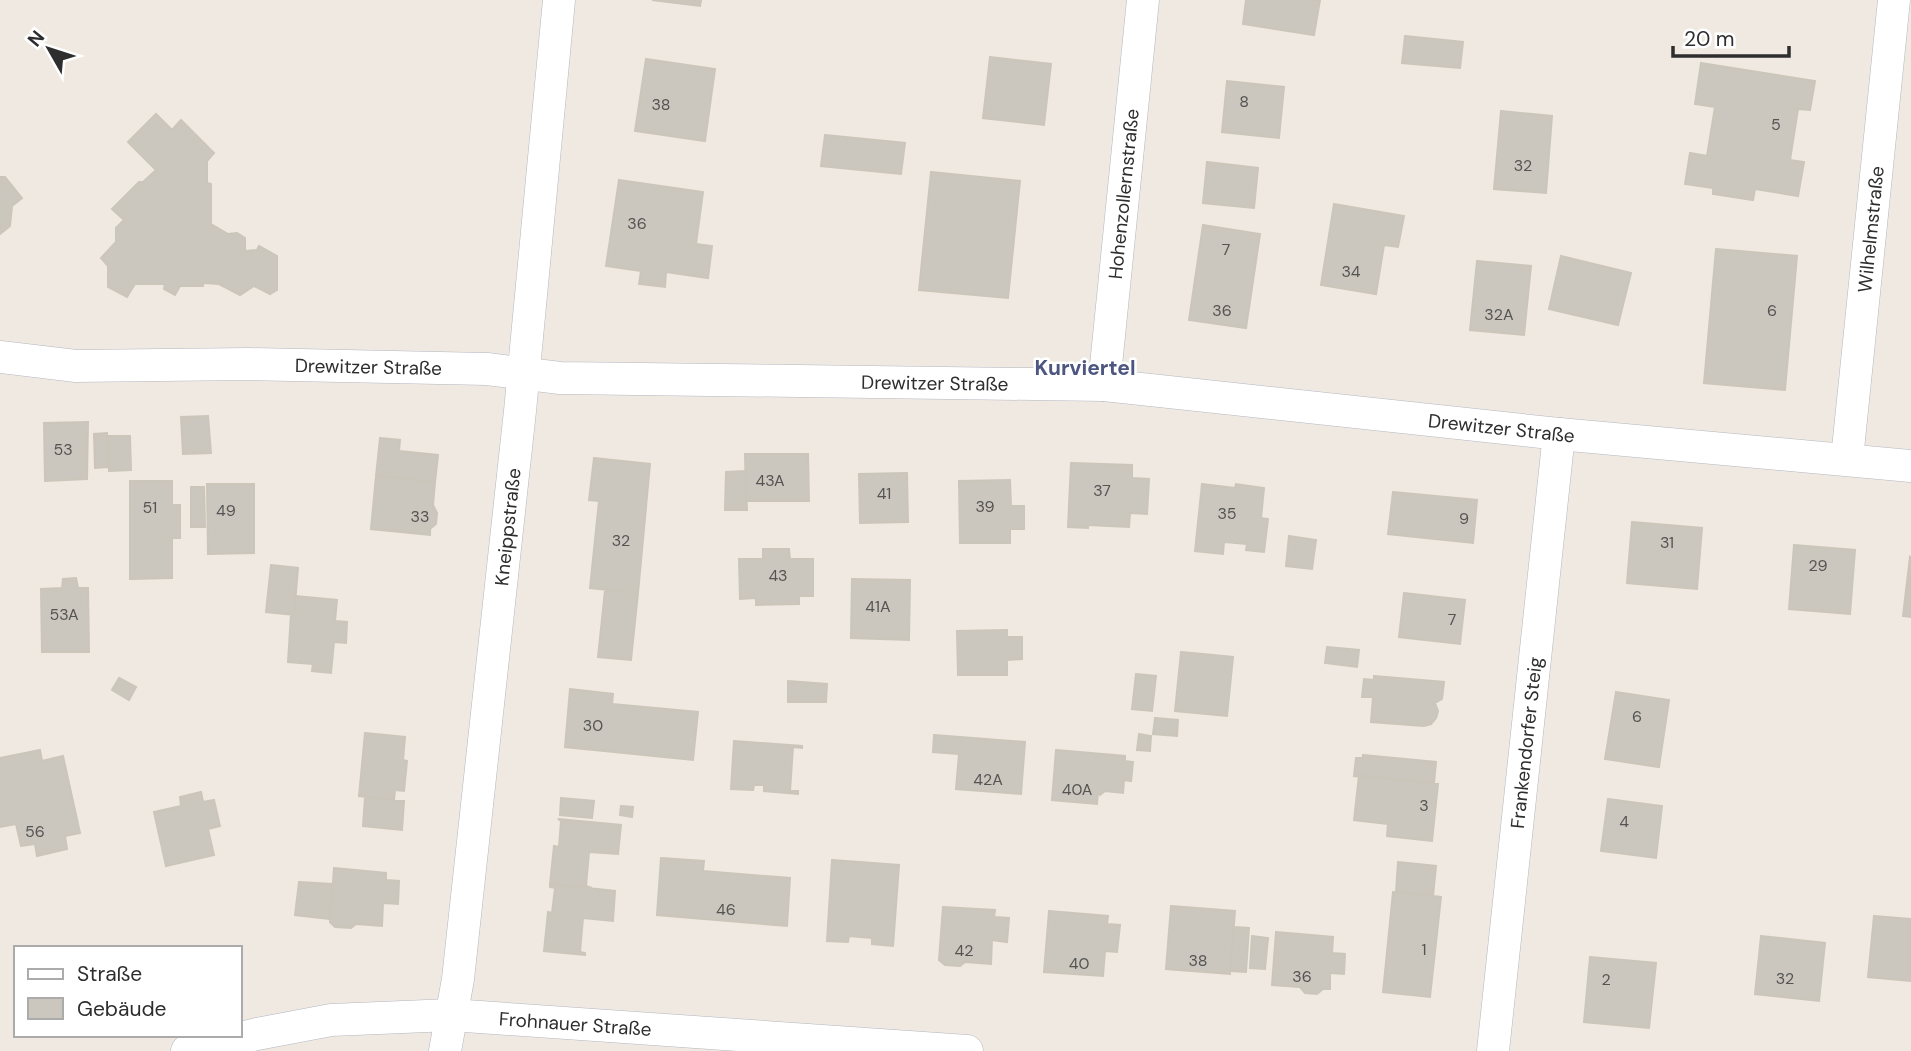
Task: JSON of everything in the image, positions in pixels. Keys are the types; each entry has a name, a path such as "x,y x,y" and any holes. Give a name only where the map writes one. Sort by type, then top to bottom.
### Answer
{"street":[{"name":"Kneippstraße","path":"445,1051 461,951 523,373 559,0"},
{"name":"Hohenzollernstraße","path":"1104,386 1143,0"},
{"name":"Wilhelmstraße","path":"1847,459 1894,0"},
{"name":"Drewitzer Straße","path":"0,357 76,366 261,364 487,369 560,378 1104,386 1559,434 1911,466"},
{"name":"Frankendorfer Steig","path":"1493,1051 1559,434"},
{"name":"Frohnauer Straße","path":"187,1051 331,1020 451,1015 967,1051"}],"building":[{"path":"652,0 701,0 700,6"},
{"path":"1246,0 1320,0 1314,35 1243,24"},
{"path":"1405,36 1463,42 1460,68 1402,63"},
{"path":"990,57 1051,64 1044,125 983,118"},
{"path":"646,59 715,69 705,141 635,131"},
{"path":"1701,63 1815,81 1810,110 1798,109 1790,160 1804,162 1798,196 1755,189 1753,200 1713,194 1713,188 1685,184 1690,153 1707,156 1715,107 1695,104"},
{"path":"1227,81 1284,87 1279,138 1222,132"},
{"path":"1501,111 1552,116 1546,193 1494,189"},
{"path":"156,114 172,130 181,120 214,153 207,161 207,183 211,184 211,224 228,234 237,233 245,238 245,251 257,250 259,246 277,256 277,290 270,294 254,286 240,295 219,284 203,283 203,286 180,286 175,295 164,289 165,284 135,284 127,297 108,287 108,266 101,258 116,242 116,228 124,220 112,209 139,182 143,182 156,170 128,142"},
{"path":"825,135 905,143 901,174 821,166"},
{"path":"1207,162 1258,168 1254,208 1203,203"},
{"path":"931,172 1020,181 1008,298 919,290"},
{"path":"0,177 5,177 22,198 12,206 10,226 0,234"},
{"path":"619,180 703,192 696,244 712,246 708,278 666,272 665,287 639,284 641,271 606,266"},
{"path":"1334,204 1404,216 1398,247 1384,245 1376,294 1321,285"},
{"path":"1203,225 1260,234 1246,328 1189,320"},
{"path":"1716,249 1797,256 1785,390 1704,383"},
{"path":"1561,256 1631,273 1618,325 1549,309"},
{"path":"1477,261 1531,266 1524,335 1470,330"},
{"path":"208,416 211,453 183,454 181,417"},
{"path":"88,422 87,479 45,481 44,423"},
{"path":"107,433 107,467 95,468 94,434"},
{"path":"109,436 130,436 131,470 109,471"},
{"path":"380,438 400,440 399,451 438,455 435,482 376,476"},
{"path":"745,454 808,454 809,501 746,501"},
{"path":"594,458 650,464 638,593 590,588 599,501 589,500"},
{"path":"1071,463 1132,465 1132,478 1149,479 1147,514 1130,513 1129,527 1068,527"},
{"path":"745,471 747,510 725,510 726,472"},
{"path":"907,473 908,522 860,523 859,474"},
{"path":"376,476 435,482 433,505 437,513 436,524 430,529 430,535 371,529"},
{"path":"1010,480 1011,506 1024,506 1024,529 1010,529 1010,543 960,543 959,481"},
{"path":"130,481 172,481 172,505 180,505 180,538 172,538 172,578 130,579"},
{"path":"207,484 254,484 254,553 208,554"},
{"path":"1202,484 1235,488 1236,484 1264,488 1261,518 1268,519 1264,552 1246,550 1247,544 1224,542 1223,554 1195,551"},
{"path":"191,487 204,487 205,527 191,527"},
{"path":"1393,492 1477,500 1473,543 1388,534"},
{"path":"1632,522 1702,528 1697,589 1627,583"},
{"path":"1289,536 1316,540 1312,569 1286,566"},
{"path":"1794,545 1855,550 1850,614 1789,609"},
{"path":"763,549 789,549 790,559 813,559 813,596 799,596 799,604 756,605 756,598 740,599 739,559 763,559"},
{"path":"1911,558 1911,617 1903,616"},
{"path":"271,565 298,568 294,615 266,612"},
{"path":"76,578 78,588 88,588 89,652 42,652 41,589 62,588 63,579"},
{"path":"852,579 910,580 909,640 851,638"},
{"path":"605,590 638,593 631,660 598,657"},
{"path":"1404,593 1465,600 1460,644 1399,637"},
{"path":"295,596 337,600 335,621 347,622 346,643 334,642 331,673 312,671 313,664 288,662"},
{"path":"1007,630 1007,637 1022,637 1022,659 1007,660 1007,675 958,675 957,631"},
{"path":"1327,647 1359,650 1357,667 1325,663"},
{"path":"1181,652 1233,657 1227,716 1175,711"},
{"path":"1136,674 1156,676 1152,711 1132,709"},
{"path":"1374,676 1444,682 1442,699 1435,703 1438,711 1436,718 1431,724 1424,726 1371,722 1373,697 1362,697 1364,679 1374,680"},
{"path":"119,678 136,687 129,700 112,690"},
{"path":"788,681 827,684 826,702 788,702"},
{"path":"570,689 613,694 612,704 698,712 693,760 565,747"},
{"path":"1616,692 1669,700 1659,767 1605,759"},
{"path":"1155,718 1178,720 1177,736 1153,734"},
{"path":"365,733 405,737 403,760 407,761 404,791 395,790 394,800 359,796"},
{"path":"1139,734 1151,736 1150,751 1137,750"},
{"path":"934,735 1025,742 1021,794 956,789 959,754 933,752"},
{"path":"734,741 802,746 793,747 790,791 798,791 798,794 764,791 764,785 754,785 753,790 731,789"},
{"path":"40,750 42,761 63,756 80,833 65,836 67,849 37,856 35,844 21,846 16,824 0,827 0,758"},
{"path":"1056,750 1125,756 1125,761 1133,762 1131,781 1124,780 1123,793 1105,791 1100,795 1098,791 1097,804 1052,800"},
{"path":"1363,755 1436,762 1434,783 1354,776 1356,758 1363,758"},
{"path":"1359,775 1438,784 1432,841 1387,836 1388,824 1354,820"},
{"path":"201,792 203,802 214,800 220,826 208,829 214,855 166,866 154,812 181,806 180,797"},
{"path":"365,797 404,801 402,830 363,826"},
{"path":"561,798 594,801 592,818 560,815"},
{"path":"1608,799 1662,806 1656,858 1601,851"},
{"path":"621,806 633,807 632,817 620,815"},
{"path":"558,819 621,825 618,854 589,852 586,886 592,888 550,884 554,846 559,847 561,821"},
{"path":"661,858 704,861 703,871 790,878 787,926 657,915"},
{"path":"832,860 899,865 893,946 872,944 872,938 849,936 848,942 827,941"},
{"path":"1398,862 1436,866 1433,896 1396,892"},
{"path":"334,868 386,873 386,880 399,881 398,904 383,903 382,926 356,924 351,928 335,927 330,922"},
{"path":"299,882 332,884 329,919 295,915"},
{"path":"550,884 615,891 613,921 583,918 580,952 585,955 544,951 548,912 552,913 555,888 550,887"},
{"path":"1393,892 1441,897 1430,997 1383,992"},
{"path":"1171,906 1235,911 1230,974 1166,969"},
{"path":"943,907 995,910 994,917 1009,918 1007,942 992,940 991,964 965,962 960,966 945,965 939,960"},
{"path":"1049,911 1108,916 1107,924 1120,925 1117,952 1105,951 1103,976 1044,972"},
{"path":"1874,916 1911,919 1911,981 1868,977"},
{"path":"1234,927 1249,928 1246,972 1230,971"},
{"path":"1276,932 1333,937 1332,953 1345,954 1344,974 1330,973 1330,989 1323,989 1317,994 1305,993 1300,987 1272,985"},
{"path":"1252,936 1268,938 1265,969 1250,968"},
{"path":"1761,936 1825,943 1819,1001 1755,994"},
{"path":"1590,957 1656,963 1649,1028 1584,1022"}],"district":[{"name":"Kurviertel","path":"1085,368"}]}
